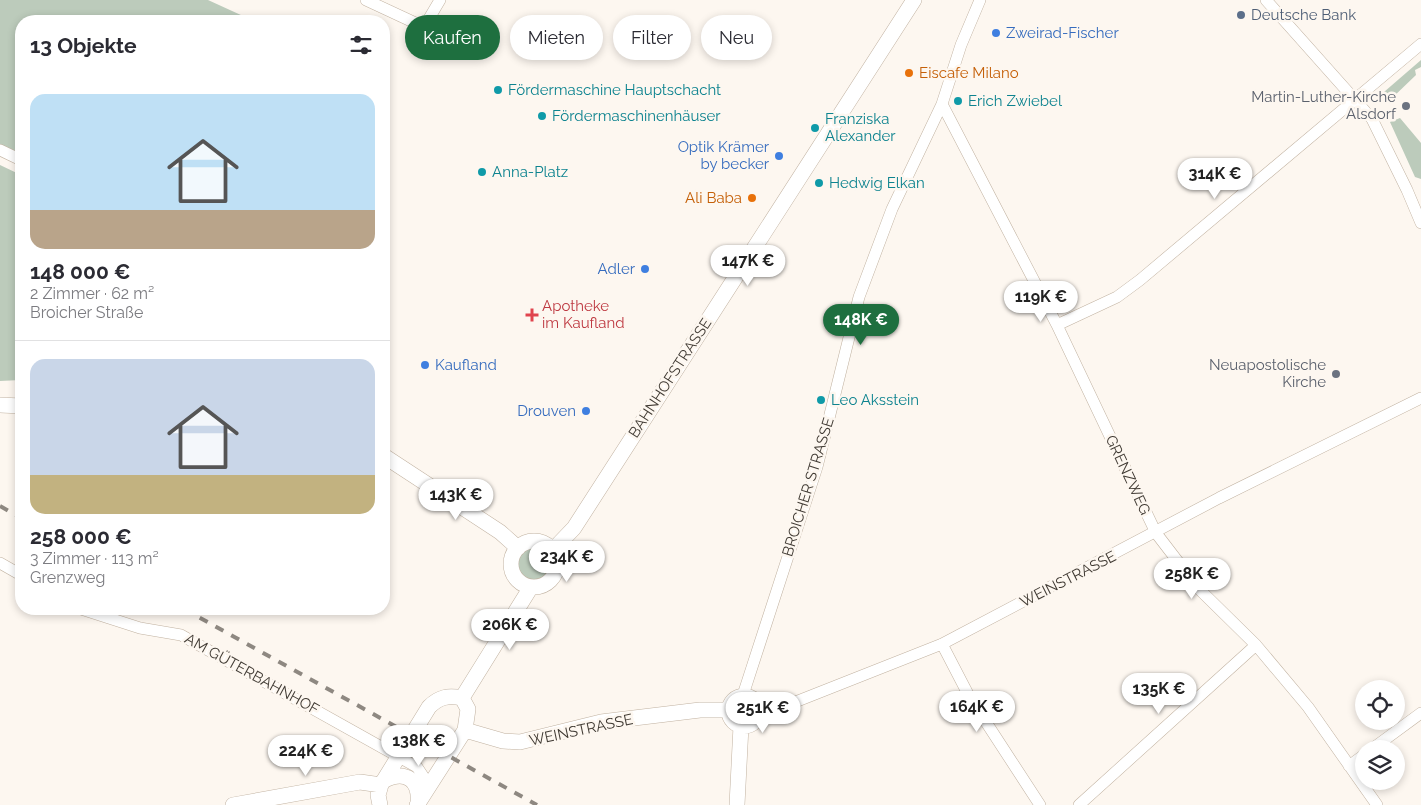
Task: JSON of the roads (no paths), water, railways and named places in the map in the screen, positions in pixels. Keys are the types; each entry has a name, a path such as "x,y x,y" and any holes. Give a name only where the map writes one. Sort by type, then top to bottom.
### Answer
{"street":[{"path":"366,0 424,27 440,0"},
{"name":"BAHNHOFSTRASSE","path":"552,551 574,528 914,0"},
{"name":"BROICHER STRASSE","path":"743,695 817,467 859,297 892,209 942,104 961,45 980,0"},
{"path":"1266,0 1372,119 1421,223"},
{"path":"1057,325 1117,297 1140,280 1421,44"},
{"name":"GRENZWEG","path":"942,104 1057,325 1156,533 1200,589 1256,645 1308,707 1377,805"},
{"path":"0,150 15,157"},
{"name":"WEINSTRASSE","path":"759,710 785,706 942,644 1156,533 1219,498 1421,398"},
{"path":"0,406 15,406"},
{"path":"390,460 500,532 518,548"},
{"path":"532,542 546,545 552,551 557,563 554,576 544,585 531,587 523,585 512,572 511,563 518,548 532,542"},
{"path":"0,563 15,572"},
{"path":"462,698 531,587"},
{"name":"AM GÜTERBAHNHOF","path":"100,615 140,628 181,634 398,756 423,773 427,782 427,790"},
{"path":"942,644 969,696 1040,805"},
{"path":"1079,805 1256,645"},
{"path":"743,695 752,698 759,710 754,722 741,726 730,719 728,710 734,698 743,695"},
{"path":"380,805 378,795 383,782 418,721 436,700 453,696 462,698 468,708 465,730 417,804"},
{"name":"WEINSTRASSE","path":"465,730 503,741 520,742 601,722 700,710 728,710"},
{"path":"1384,740 1421,712"},
{"path":"737,805 741,726"},
{"path":"1349,766 1355,762"},
{"path":"233,805 360,782 383,782 395,775 406,776 415,782 419,792 417,804"}],"railway":[{"path":"0,506 15,515"},
{"path":"195,615 537,805"}],"place":[{"name":"Deutsche Bank","path":"1241,15"},
{"name":"Zweirad-Fischer","path":"996,33"},
{"name":"Eiscafe Milano","path":"909,73"},
{"name":"Fördermaschine Hauptschacht","path":"498,90"},
{"name":"Erich Zwiebel","path":"958,101"},
{"name":"Martin-Luther-Kirche Alsdorf","path":"1406,106"},
{"name":"Fördermaschinenhäuser","path":"542,116"},
{"name":"Franziska Alexander","path":"815,128"},
{"name":"Optik Krämer by becker","path":"779,156"},
{"name":"Anna-Platz","path":"482,172"},
{"name":"Hedwig Elkan","path":"819,183"},
{"name":"Ali Baba","path":"752,198"},
{"name":"Adler","path":"645,269"},
{"name":"Apotheke im Kaufland","path":"532,315"},
{"name":"Kaufland","path":"425,365"},
{"name":"Neuapostolische Kirche","path":"1336,374"},
{"name":"Leo Aksstein","path":"821,400"},
{"name":"Drouven","path":"586,411"}]}
